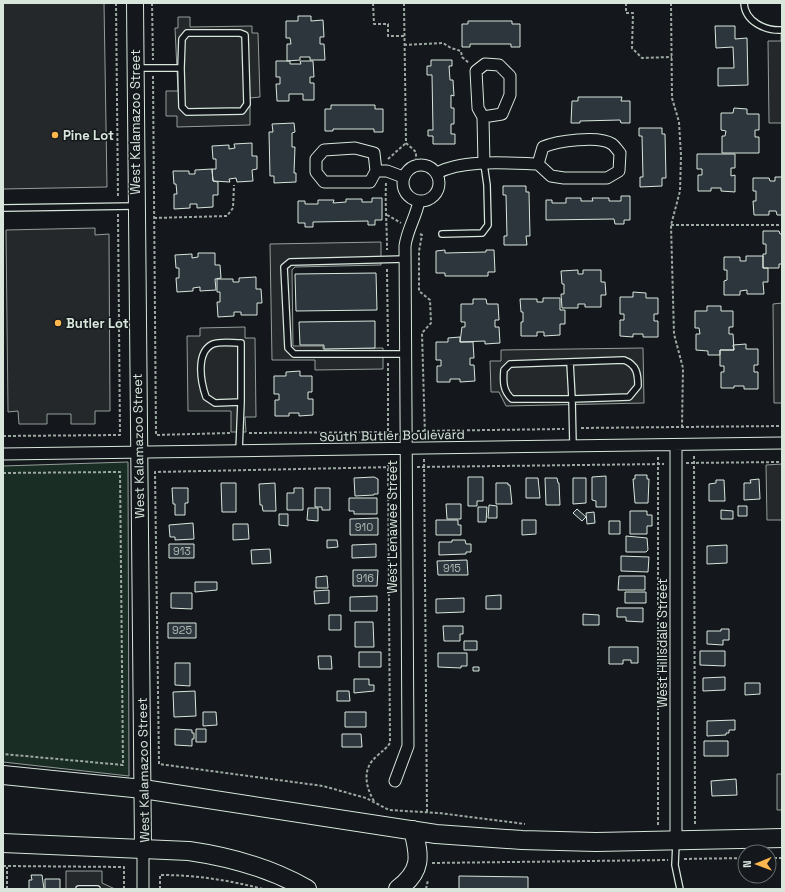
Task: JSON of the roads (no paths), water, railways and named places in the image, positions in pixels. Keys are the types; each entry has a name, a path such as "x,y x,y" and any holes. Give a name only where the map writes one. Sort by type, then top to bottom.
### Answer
{"main road":[{"path":"3,775 143,790 413,830 522,840 596,842 676,833 782,838"},
{"path":"398,889 407,882 416,871 419,853 413,830"},
{"path":"3,843 144,849 219,855 251,863 307,889"}],"street":[{"name":"West Kalamazoo Street","path":"135,3 138,452 144,849 143,889"},
{"path":"483,117 502,114 510,95 510,76 499,66 486,64 476,71 478,108 483,117 484,164"},
{"path":"437,173 447,167 484,164 538,164 551,176 564,178 607,178 619,170 620,153 612,143 596,139 554,142 543,147 538,164"},
{"path":"355,148 374,153 381,171 370,182 324,182 316,172 316,160 324,150 355,148"},
{"path":"416,165 428,165 437,173 439,178 438,190 431,199 419,201 414,200 405,193 403,188 403,178 406,172 416,165"},
{"path":"381,171 403,178"},
{"name":"West Lenawee Street","path":"395,781 408,746 405,259 406,241 409,228 416,214 419,201"},
{"name":"South Butler Boulevard","path":"3,454 782,443"},
{"name":"West Hillsdale Street","path":"676,445 676,833"}],"lane":[{"path":"744,3 744,8 757,25 771,31 782,30"},
{"path":"187,33 240,33 245,35 247,104 242,111 187,112 182,107 181,68 182,39 187,33"},
{"path":"135,68 181,68"},
{"path":"442,234 482,233 488,225 487,185 484,164"},
{"path":"3,208 136,206"},
{"path":"405,259 290,262 284,267 288,348 294,354 405,354"},
{"path":"239,451 241,402 241,343 214,344 205,349 202,358 203,389 206,398 215,403 241,402"},
{"path":"624,360 636,368 638,386 629,397 572,399 512,399 506,394 502,383 504,370 510,364 624,360"},
{"path":"570,362 573,445"},
{"path":"676,833 675,860 680,889"},
{"path":"79,889 97,889"}],"place":[{"name":"Pine Lot","path":"55,135"},
{"name":"Butler Lot","path":"58,323"}]}
